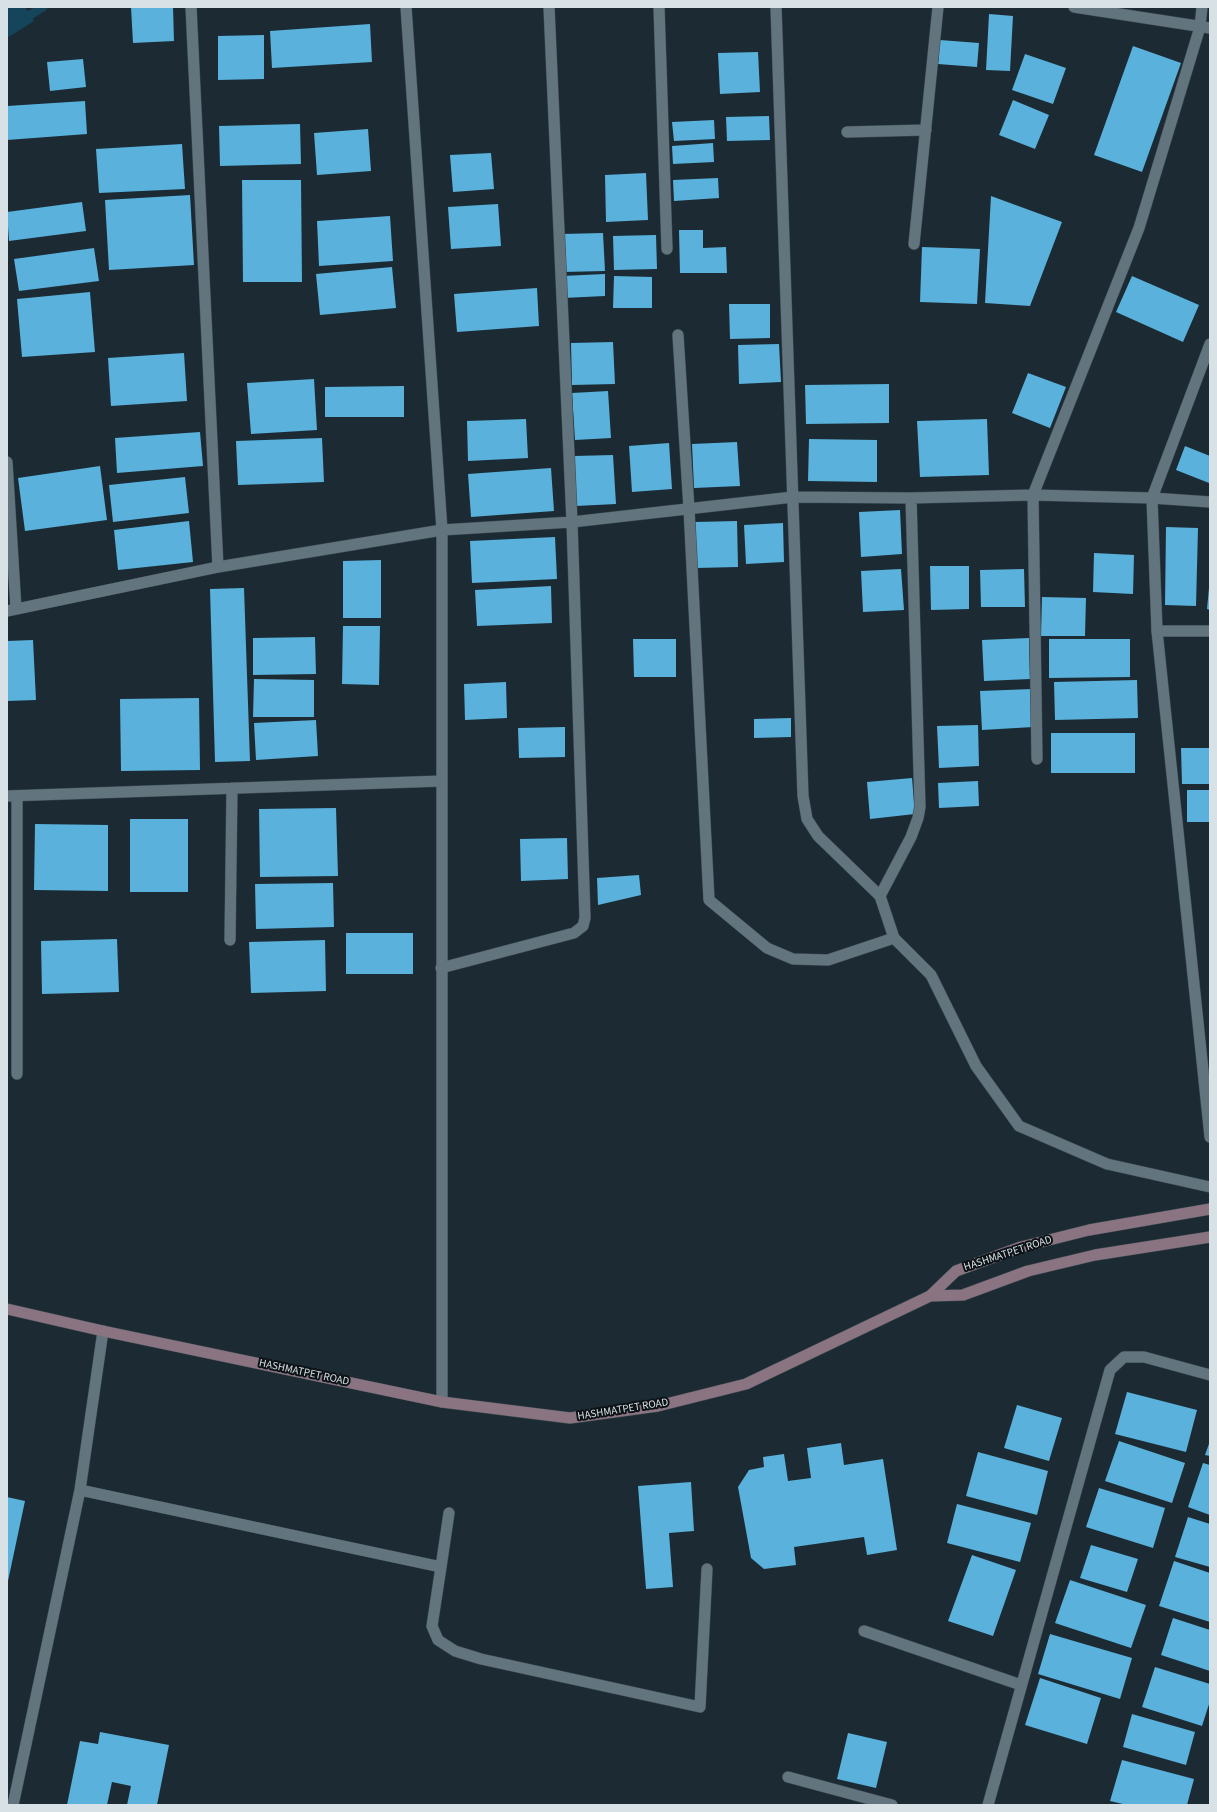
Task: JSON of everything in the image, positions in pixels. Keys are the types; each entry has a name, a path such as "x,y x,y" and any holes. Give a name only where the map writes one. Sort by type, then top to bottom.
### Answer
{"main road":[{"name":"HASHMATPET ROAD","path":"7,1309 102,1331 442,1402 570,1418 658,1406 746,1384 930,1296 956,1270 1021,1247 1089,1230 1210,1209"},
{"path":"930,1296 963,1295 1028,1270 1095,1255 1210,1236"}],"street":[{"path":"191,7 218,567"},
{"path":"406,7 442,530 442,1402"},
{"path":"441,968 574,933 582,926 584,922 572,522 549,7"},
{"path":"659,7 667,249"},
{"path":"776,7 803,796 807,819 818,836 880,896 894,938 931,975 976,1066 1019,1126 1107,1164 1210,1188"},
{"path":"914,244 938,7"},
{"path":"1074,7 1104,9 1205,27"},
{"path":"1037,759 1033,495 1139,228 1205,27 1202,7"},
{"path":"847,132 926,130"},
{"path":"678,335 689,509 709,900 767,948 793,959 828,960 894,938"},
{"path":"1210,344 1152,498 1157,631 1210,1137"},
{"path":"7,462 12,610 218,567 442,530 572,522 793,497 911,498 1033,495 1152,498 1210,502"},
{"path":"880,896 911,837 918,818 920,807 911,498"},
{"path":"1157,631 1210,631"},
{"path":"17,1074 12,796 442,781"},
{"path":"230,940 232,788"},
{"path":"13,1805 80,1490 102,1331"},
{"path":"988,1805 1110,1370 1124,1357 1144,1356 1210,1375"},
{"path":"80,1490 441,1567"},
{"path":"449,1513 432,1626 438,1640 455,1651 481,1659 700,1707 707,1569"},
{"path":"864,1631 1021,1685"},
{"path":"788,1777 892,1805"}],"water":[{"path":"7,7 25,7 34,21 7,38"}],"building":[{"path":"131,7 173,7 174,41 133,43"},
{"path":"989,14 1013,16 1010,71 986,70"},
{"path":"370,24 372,62 272,68 270,31"},
{"path":"264,35 264,79 218,80 218,36"},
{"path":"940,40 979,43 977,67 938,64"},
{"path":"1133,46 1181,63 1142,172 1094,155"},
{"path":"758,52 760,92 720,94 718,53"},
{"path":"1025,54 1066,68 1053,104 1012,90"},
{"path":"83,59 86,87 50,91 47,62"},
{"path":"1013,100 1049,115 1035,149 999,135"},
{"path":"85,101 87,134 7,140 7,106"},
{"path":"769,116 770,140 727,141 726,117"},
{"path":"714,120 715,139 674,141 672,122"},
{"path":"300,124 301,164 220,166 219,126"},
{"path":"368,129 371,171 317,175 314,133"},
{"path":"713,143 714,162 673,164 672,146"},
{"path":"182,144 185,189 99,193 96,149"},
{"path":"491,153 494,189 453,192 450,155"},
{"path":"646,173 648,220 606,222 605,175"},
{"path":"718,178 719,198 674,201 673,180"},
{"path":"242,180 301,180 302,282 243,282"},
{"path":"190,195 194,265 109,270 105,200"},
{"path":"991,196 1062,222 1030,306 985,303"},
{"path":"82,202 86,231 9,241 7,212"},
{"path":"498,204 501,246 451,249 448,207"},
{"path":"390,216 393,261 319,266 317,221"},
{"path":"679,230 703,230 703,248 726,247 727,273 680,273"},
{"path":"603,233 605,271 563,272 562,234"},
{"path":"656,235 657,269 614,270 613,236"},
{"path":"922,247 980,249 977,304 920,302"},
{"path":"94,248 99,281 19,291 14,259"},
{"path":"392,267 396,308 320,315 316,274"},
{"path":"605,274 605,296 563,298 562,276"},
{"path":"614,276 652,277 652,308 613,308"},
{"path":"1132,276 1199,305 1183,342 1116,312"},
{"path":"537,288 539,326 457,332 454,294"},
{"path":"90,292 95,352 22,357 17,299"},
{"path":"729,304 770,304 770,338 730,339"},
{"path":"613,342 615,384 572,385 571,343"},
{"path":"779,344 781,382 739,384 738,345"},
{"path":"184,353 187,401 111,406 108,358"},
{"path":"1028,373 1066,387 1050,428 1012,413"},
{"path":"314,379 317,430 251,434 247,383"},
{"path":"889,384 889,423 806,424 805,385"},
{"path":"404,386 404,417 325,417 325,387"},
{"path":"608,391 611,438 575,440 572,393"},
{"path":"526,419 528,458 468,461 467,421"},
{"path":"987,419 989,475 920,477 917,421"},
{"path":"200,432 203,466 117,473 115,438"},
{"path":"322,438 324,482 238,485 236,441"},
{"path":"809,439 877,440 877,482 808,481"},
{"path":"737,442 740,486 694,488 692,444"},
{"path":"669,443 672,489 632,492 629,446"},
{"path":"1185,446 1210,456 1209,483 1176,470"},
{"path":"613,455 616,504 576,506 574,456"},
{"path":"100,466 107,520 25,531 18,478"},
{"path":"551,468 554,511 471,517 468,474"},
{"path":"185,477 189,513 113,522 109,485"},
{"path":"900,510 902,554 861,557 859,512"},
{"path":"189,521 193,562 118,570 114,530"},
{"path":"737,521 738,567 696,568 695,522"},
{"path":"783,523 784,562 746,564 744,525"},
{"path":"1166,527 1198,528 1196,606 1165,605"},
{"path":"555,537 557,579 472,583 470,541"},
{"path":"1094,553 1134,555 1133,594 1093,592"},
{"path":"381,560 381,618 343,618 343,561"},
{"path":"930,566 969,566 969,609 931,610"},
{"path":"901,569 904,610 863,612 861,571"},
{"path":"1024,569 1025,607 981,607 980,570"},
{"path":"551,586 552,623 477,626 475,590"},
{"path":"244,588 250,761 215,762 210,589"},
{"path":"1210,588 1210,610 1207,609"},
{"path":"1042,597 1086,598 1085,636 1041,636"},
{"path":"343,626 380,626 379,685 342,684"},
{"path":"315,637 316,674 253,675 253,638"},
{"path":"1029,638 1030,679 984,681 982,640"},
{"path":"633,639 676,639 676,677 634,677"},
{"path":"1049,639 1130,639 1130,677 1049,678"},
{"path":"33,640 36,700 7,701 7,641"},
{"path":"254,679 314,680 314,717 253,717"},
{"path":"1137,680 1138,718 1055,720 1054,682"},
{"path":"506,682 507,718 465,720 464,684"},
{"path":"1032,689 1033,727 982,730 980,691"},
{"path":"199,698 200,770 121,771 120,699"},
{"path":"791,718 791,737 754,738 754,719"},
{"path":"316,720 318,756 256,760 254,723"},
{"path":"978,725 979,766 939,768 937,726"},
{"path":"565,727 565,757 519,758 518,728"},
{"path":"1051,733 1135,733 1135,773 1051,773"},
{"path":"1181,748 1210,748 1210,784 1182,784"},
{"path":"912,778 915,814 870,819 867,782"},
{"path":"978,781 979,806 939,808 938,783"},
{"path":"1187,790 1210,790 1210,822 1187,822"},
{"path":"336,808 338,876 260,877 259,809"},
{"path":"130,819 188,819 188,892 130,892"},
{"path":"35,824 108,825 108,891 34,890"},
{"path":"567,838 568,879 521,881 520,839"},
{"path":"639,875 641,895 598,905 597,878"},
{"path":"333,883 334,927 256,929 255,884"},
{"path":"346,933 413,933 413,974 346,974"},
{"path":"117,939 119,992 42,994 41,941"},
{"path":"325,940 326,991 251,993 249,942"},
{"path":"1127,1392 1197,1410 1186,1452 1115,1434"},
{"path":"1017,1405 1062,1418 1049,1461 1004,1448"},
{"path":"1119,1441 1185,1463 1172,1503 1105,1481"},
{"path":"1210,1441 1210,1456 1205,1455"},
{"path":"841,1443 844,1465 883,1459 897,1550 867,1555 864,1537 794,1547 796,1565 764,1569 751,1558 738,1487 749,1470 764,1467 763,1457 784,1454 788,1481 811,1478 807,1448"},
{"path":"978,1452 1048,1471 1037,1515 966,1496"},
{"path":"1203,1463 1210,1465 1210,1515 1188,1507"},
{"path":"691,1482 694,1531 669,1533 673,1587 646,1589 638,1486"},
{"path":"1099,1488 1165,1508 1153,1548 1086,1527"},
{"path":"7,1497 25,1501 8,1581 7,1581"},
{"path":"957,1504 1031,1523 1020,1562 947,1543"},
{"path":"1188,1517 1210,1524 1210,1567 1175,1557"},
{"path":"1091,1545 1138,1559 1127,1592 1080,1578"},
{"path":"972,1555 1016,1570 993,1636 948,1621"},
{"path":"1174,1561 1210,1573 1210,1622 1159,1606"},
{"path":"1070,1580 1146,1605 1131,1648 1055,1623"},
{"path":"1173,1618 1210,1630 1210,1671 1161,1655"},
{"path":"1050,1634 1132,1658 1120,1699 1038,1674"},
{"path":"1155,1667 1210,1684 1210,1701 1202,1726 1142,1707"},
{"path":"1040,1678 1101,1698 1087,1744 1025,1725"},
{"path":"1132,1714 1195,1732 1186,1765 1123,1747"},
{"path":"100,1732 169,1745 157,1805 127,1805 131,1786 112,1782 107,1805 67,1805 80,1741 98,1744"},
{"path":"848,1733 887,1742 876,1788 837,1779"},
{"path":"1122,1760 1194,1779 1187,1805 1127,1805 1110,1801"}],"waterway":[{"path":"7,29 43,7"}]}
